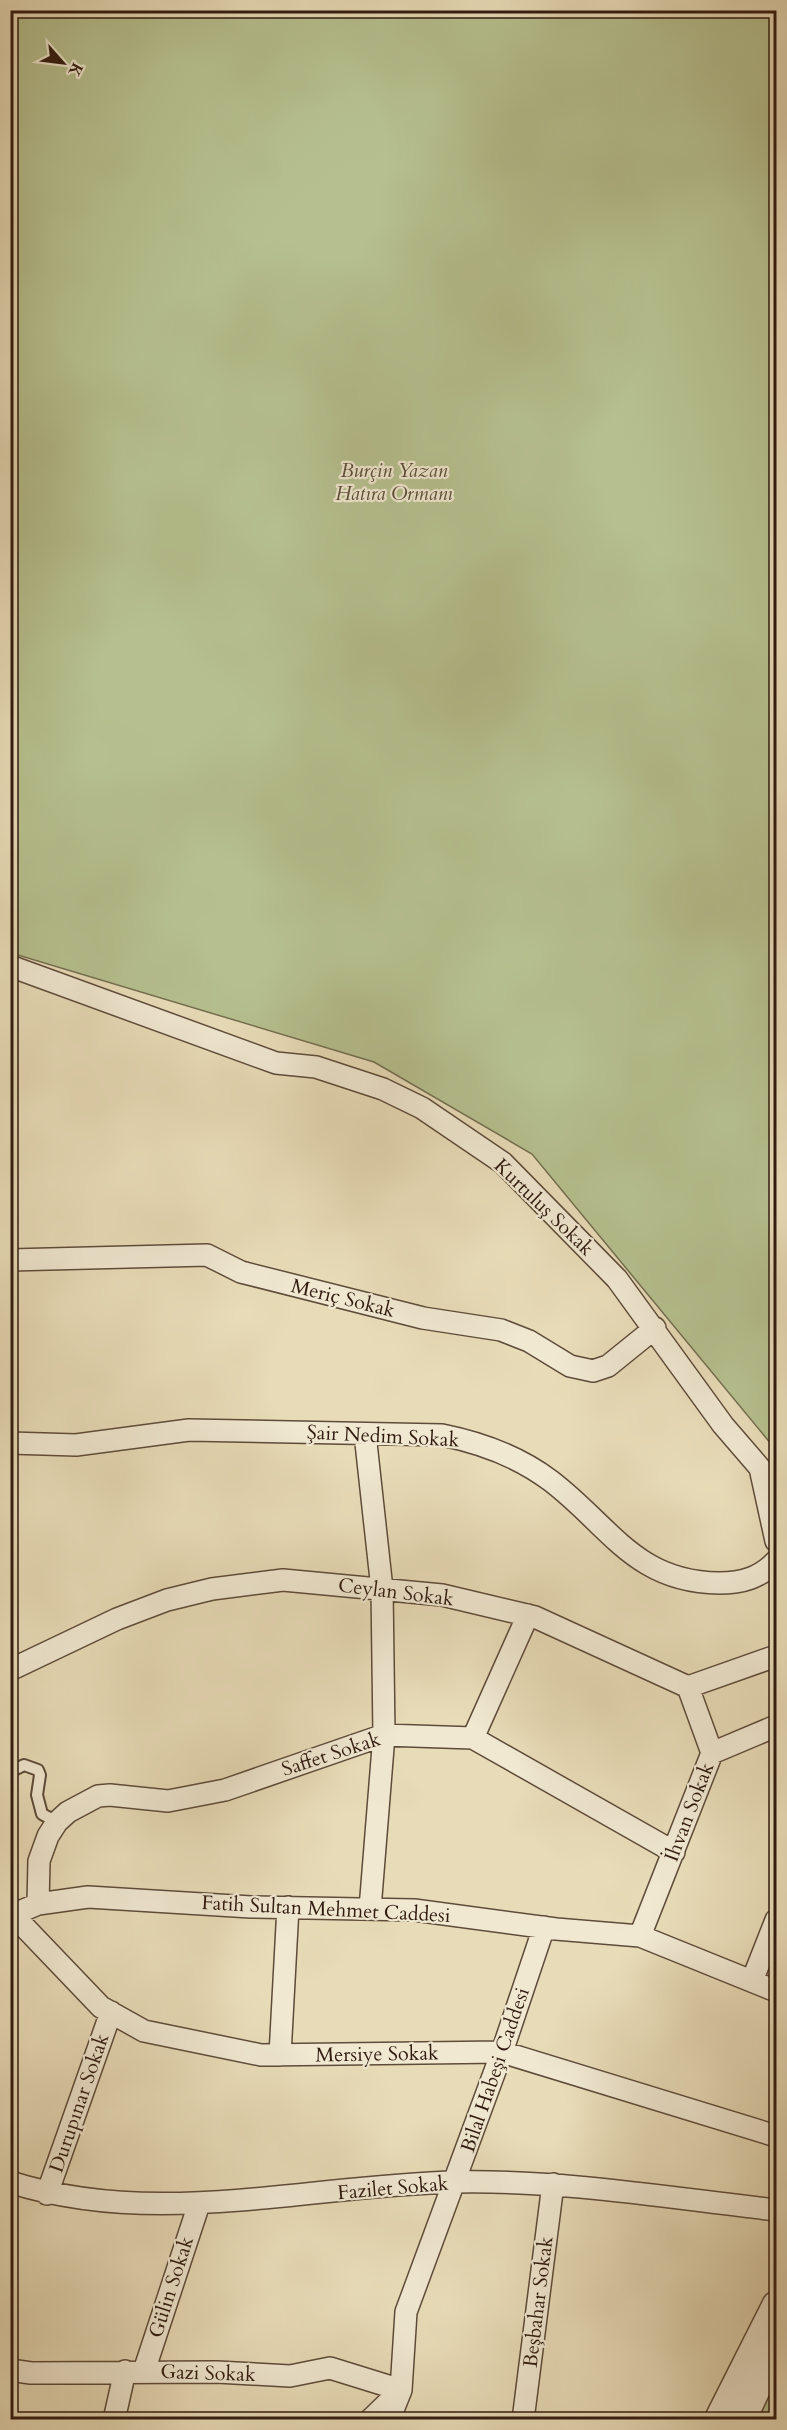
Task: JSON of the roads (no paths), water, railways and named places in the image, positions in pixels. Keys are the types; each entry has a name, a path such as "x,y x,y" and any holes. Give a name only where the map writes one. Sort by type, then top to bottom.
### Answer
{"street":[{"name":"Kurtuluş Sokak","path":"10,966 276,1063 316,1067 383,1089 422,1108 503,1163 617,1279 655,1328 723,1425 768,1470 777,1541"},
{"name":"Meriç Sokak","path":"10,1260 207,1255 241,1272 423,1318 501,1330 529,1341 570,1365 593,1371 608,1366 655,1328"},
{"name":"Şair Nedim Sokak","path":"10,1443 76,1445 189,1430 442,1435 478,1442 512,1456 551,1481 616,1543 633,1556 680,1580 741,1583 766,1571 777,1561"},
{"path":"365,1434 382,1589 384,1735 370,1909"},
{"name":"Ceylan Sokak","path":"10,1670 117,1619 167,1600 212,1589 283,1580 442,1595 528,1615 688,1687"},
{"path":"472,1738 528,1615"},
{"path":"712,1753 688,1687 777,1656"},
{"name":"İhvan Sokak","path":"640,1936 712,1753 777,1726"},
{"name":"Saffet Sokak","path":"57,1822 98,1796 168,1801 225,1790 384,1735 472,1738 674,1852"},
{"path":"38,1904 39,1861 48,1836 57,1822"},
{"name":"Fatih Sultan Mehmet Caddesi","path":"12,1915 38,1904 88,1897 288,1907 414,1910 544,1927 640,1936 777,1991"},
{"path":"280,2055 288,1907"},
{"name":"Mersiye Sokak","path":"12,1915 101,2007 144,2031 261,2055 502,2052 777,2136"},
{"path":"752,1981 777,1920"},
{"name":"Bilal Habeşi Caddesi","path":"389,2420 401,2390 406,2312 502,2052 544,1927"},
{"name":"Durupınar Sokak","path":"47,2194 111,2012"},
{"name":"Fazilet Sokak","path":"10,2181 47,2194 169,2206 455,2182 553,2184 777,2210"},
{"name":"Beşbahar Sokak","path":"523,2420 553,2184"},
{"name":"Gülin Sokak","path":"114,2420 199,2204"},
{"path":"718,2420 777,2305"},
{"path":"742,2420 777,2348"},
{"name":"Gazi Sokak","path":"10,2370 31,2373 135,2371 290,2376 330,2368 401,2390"},
{"path":"370,2420 401,2390"}],"lane":[{"path":"10,1772 24,1765 38,1770 40,1775 38,1805 42,1814 57,1822"}],"park label":[{"name":"Burçin Yazan Hatıra Ormanı","path":"394,482"}]}
